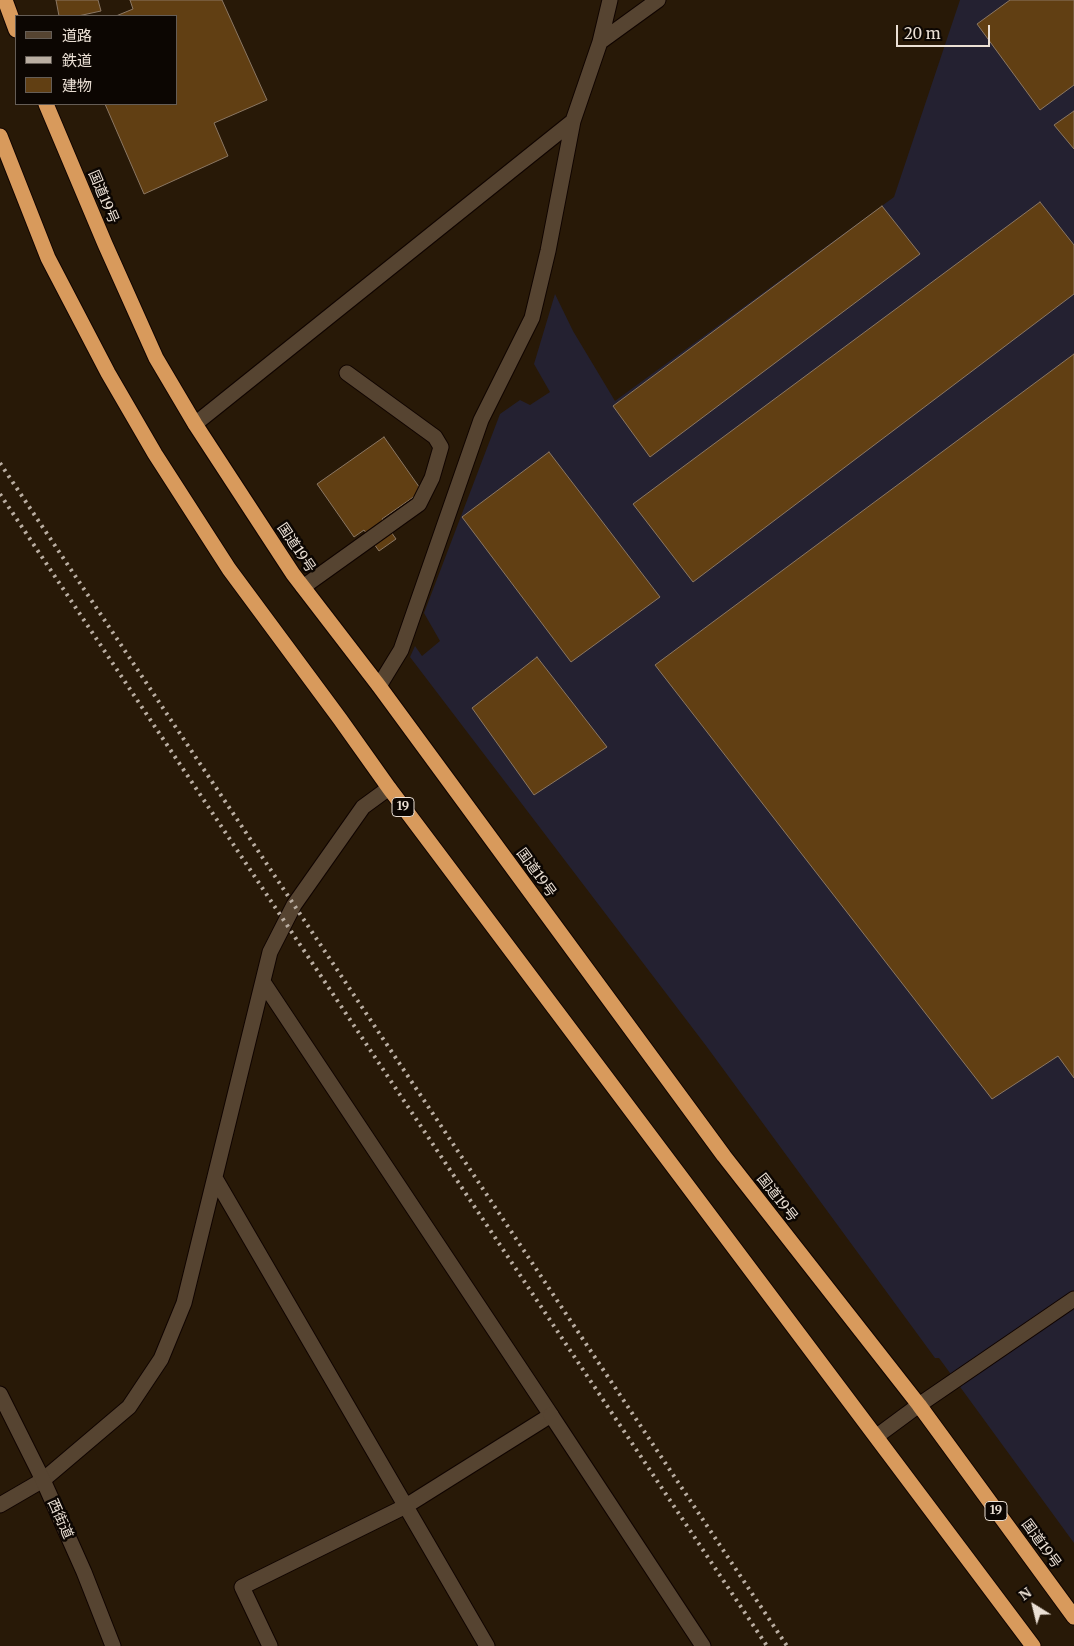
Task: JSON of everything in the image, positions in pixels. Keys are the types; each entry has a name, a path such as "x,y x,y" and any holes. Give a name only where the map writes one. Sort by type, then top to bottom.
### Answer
{"highway":[{"path":"5,0 15,27"},
{"name":"国道19号","path":"46,105 156,358 195,424 303,587 379,686 724,1156 919,1405 1074,1617"},
{"name":"19","path":"0,136 48,258 108,373 155,454 229,569 389,788 1033,1646"}],"street":[{"path":"379,686 401,650 481,420 532,318 548,251 574,121 600,42 610,0"},
{"path":"600,42 658,0"},
{"path":"195,424 574,121"},
{"path":"303,587 418,504 432,478 441,446 435,437 346,373"},
{"path":"0,1505 43,1480 129,1407 160,1359 184,1303 270,952 294,906 363,807 389,788"},
{"path":"263,982 703,1646"},
{"path":"215,1178 487,1646"},
{"path":"877,1436 1074,1299"},
{"name":"西街道","path":"0,1394 43,1480 84,1572 113,1646"},
{"path":"270,1646 242,1587 406,1506 551,1415"}],"shaded area":[{"path":"960,0 1074,0 1074,1543 939,1358 935,1358 707,1047 410,657 415,646 422,656 440,641 424,613 500,414 520,400 530,405 550,392 534,364 555,294 573,331 615,401 894,197"}],"building":[{"path":"56,0 98,0 101,11 83,15 59,15"},
{"path":"130,0 222,0 267,100 214,123 228,156 144,194 105,105 178,105 178,15 118,15 133,9"},
{"path":"1010,0 1074,0 1074,85 1040,110 977,24"},
{"path":"1074,111 1074,149 1054,125"},
{"path":"1040,202 1074,245 1074,294 693,582 633,504"},
{"path":"882,206 920,254 650,457 613,406"},
{"path":"1074,354 1074,1078 1058,1056 992,1099 655,665"},
{"path":"384,437 422,491 382,519 396,539 379,551 364,530 354,537 317,484"},
{"path":"549,452 660,597 571,662 462,517"},
{"path":"537,657 607,747 534,795 472,708"}],"railway":[{"path":"0,463 787,1646"},
{"path":"0,494 767,1646"}]}
